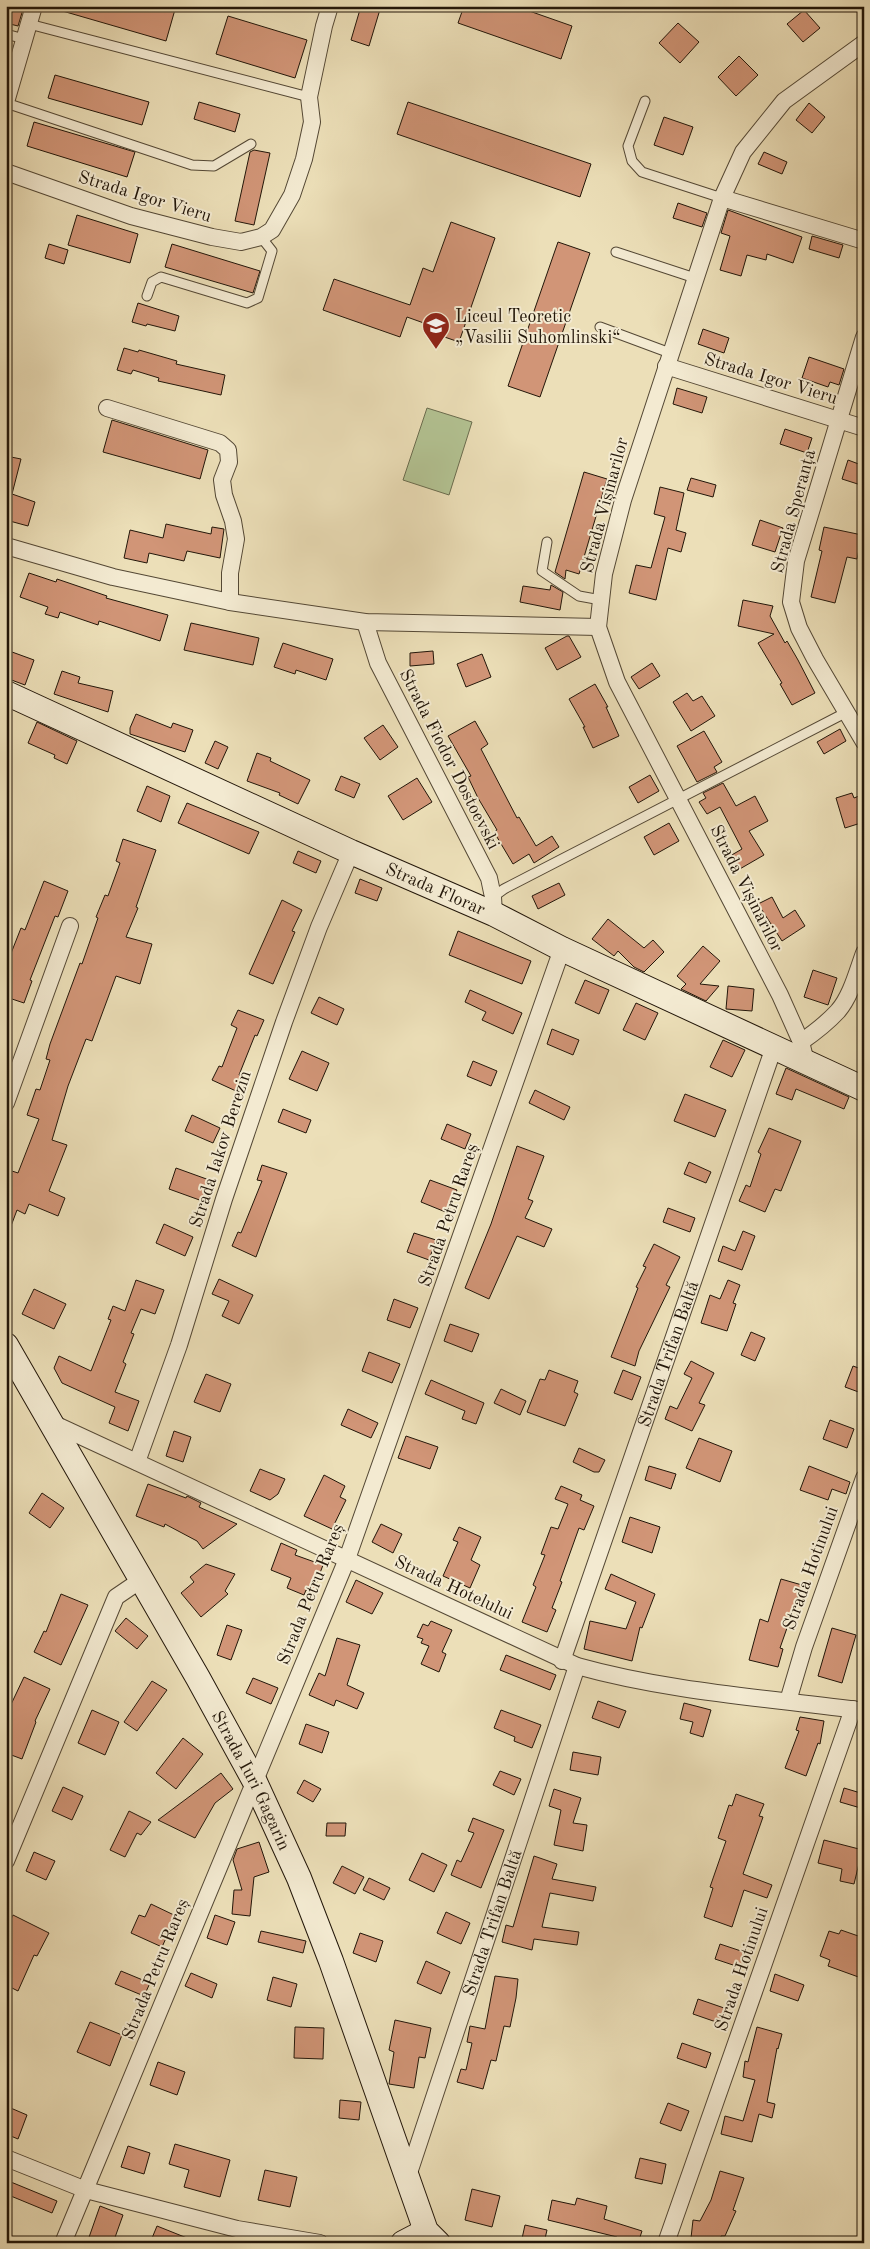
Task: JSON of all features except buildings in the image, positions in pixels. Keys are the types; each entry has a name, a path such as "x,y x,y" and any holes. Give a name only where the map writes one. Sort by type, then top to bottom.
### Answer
{"main road":[{"name":"Strada Florar","path":"6,693 351,852 494,906 562,949 774,1047 803,1052 864,1089"},
{"name":"Strada Iuri Gagarin","path":"6,1345 198,1678 255,1782 299,1878 407,2180 432,2237"},
{"path":"403,2243 432,2237"}],"street":[{"path":"6,103 34,6"},
{"path":"266,233 292,195 304,159 312,122 309,97 330,6"},
{"name":"Strada Vișinarilor","path":"803,1052 780,995 617,682 598,627 604,574 623,500 722,198 743,152 784,101 864,43"},
{"name":"Strada Igor Vieru","path":"6,172 131,216 212,237 241,242 266,233"},
{"path":"722,198 864,241"},
{"name":"Strada Speranța","path":"864,337 796,561 791,602 799,628 845,713 864,742"},
{"name":"Strada Igor Vieru","path":"668,360 864,428"},
{"path":"107,408 220,443 228,450 229,462 222,480 224,495 233,521 236,539 230,573 230,602"},
{"path":"6,546 113,577 230,602 365,622 598,627"},
{"name":"Strada Fiodor Dostoevski","path":"365,622 378,663 489,878 494,906"},
{"name":"Strada Iakov Berezin","path":"137,1462 179,1345 224,1199 284,1022 319,927 351,852"},
{"path":"6,1103 70,926"},
{"name":"Strada Petru Rareș","path":"63,2243 347,1559 562,949"},
{"path":"803,1052 822,1027 839,1010 852,985 864,953"},
{"name":"Strada Trifan Baltă","path":"407,2180 569,1664 774,1047"},
{"name":"Strada Hotelului","path":"50,1422 569,1664 612,1676 858,1710"},
{"name":"Strada Hotinului","path":"788,1701 804,1646 864,1478"},
{"path":"6,1860 116,1597 141,1580"},
{"name":"Strada Hotinului","path":"666,2243 858,1710"},
{"path":"6,2158 86,2190 234,2236 320,2243"}],"lane":[{"path":"6,34 27,31 309,97"},
{"path":"645,101 628,146 632,161 642,172 722,198"},
{"path":"6,103 192,165 214,166 251,144"},
{"path":"147,296 152,282 161,277 247,303 258,298 272,251 266,233"},
{"path":"616,252 695,278"},
{"path":"600,327 668,360"},
{"path":"547,542 542,571 579,596 601,600"},
{"path":"494,906 504,889 845,713"}],"green space":[{"path":"427,408 472,422 449,495 403,480"}],"place":[{"name":"Liceul Teoretic „Vasilii Suhomlinski“","path":"436,350"}]}
